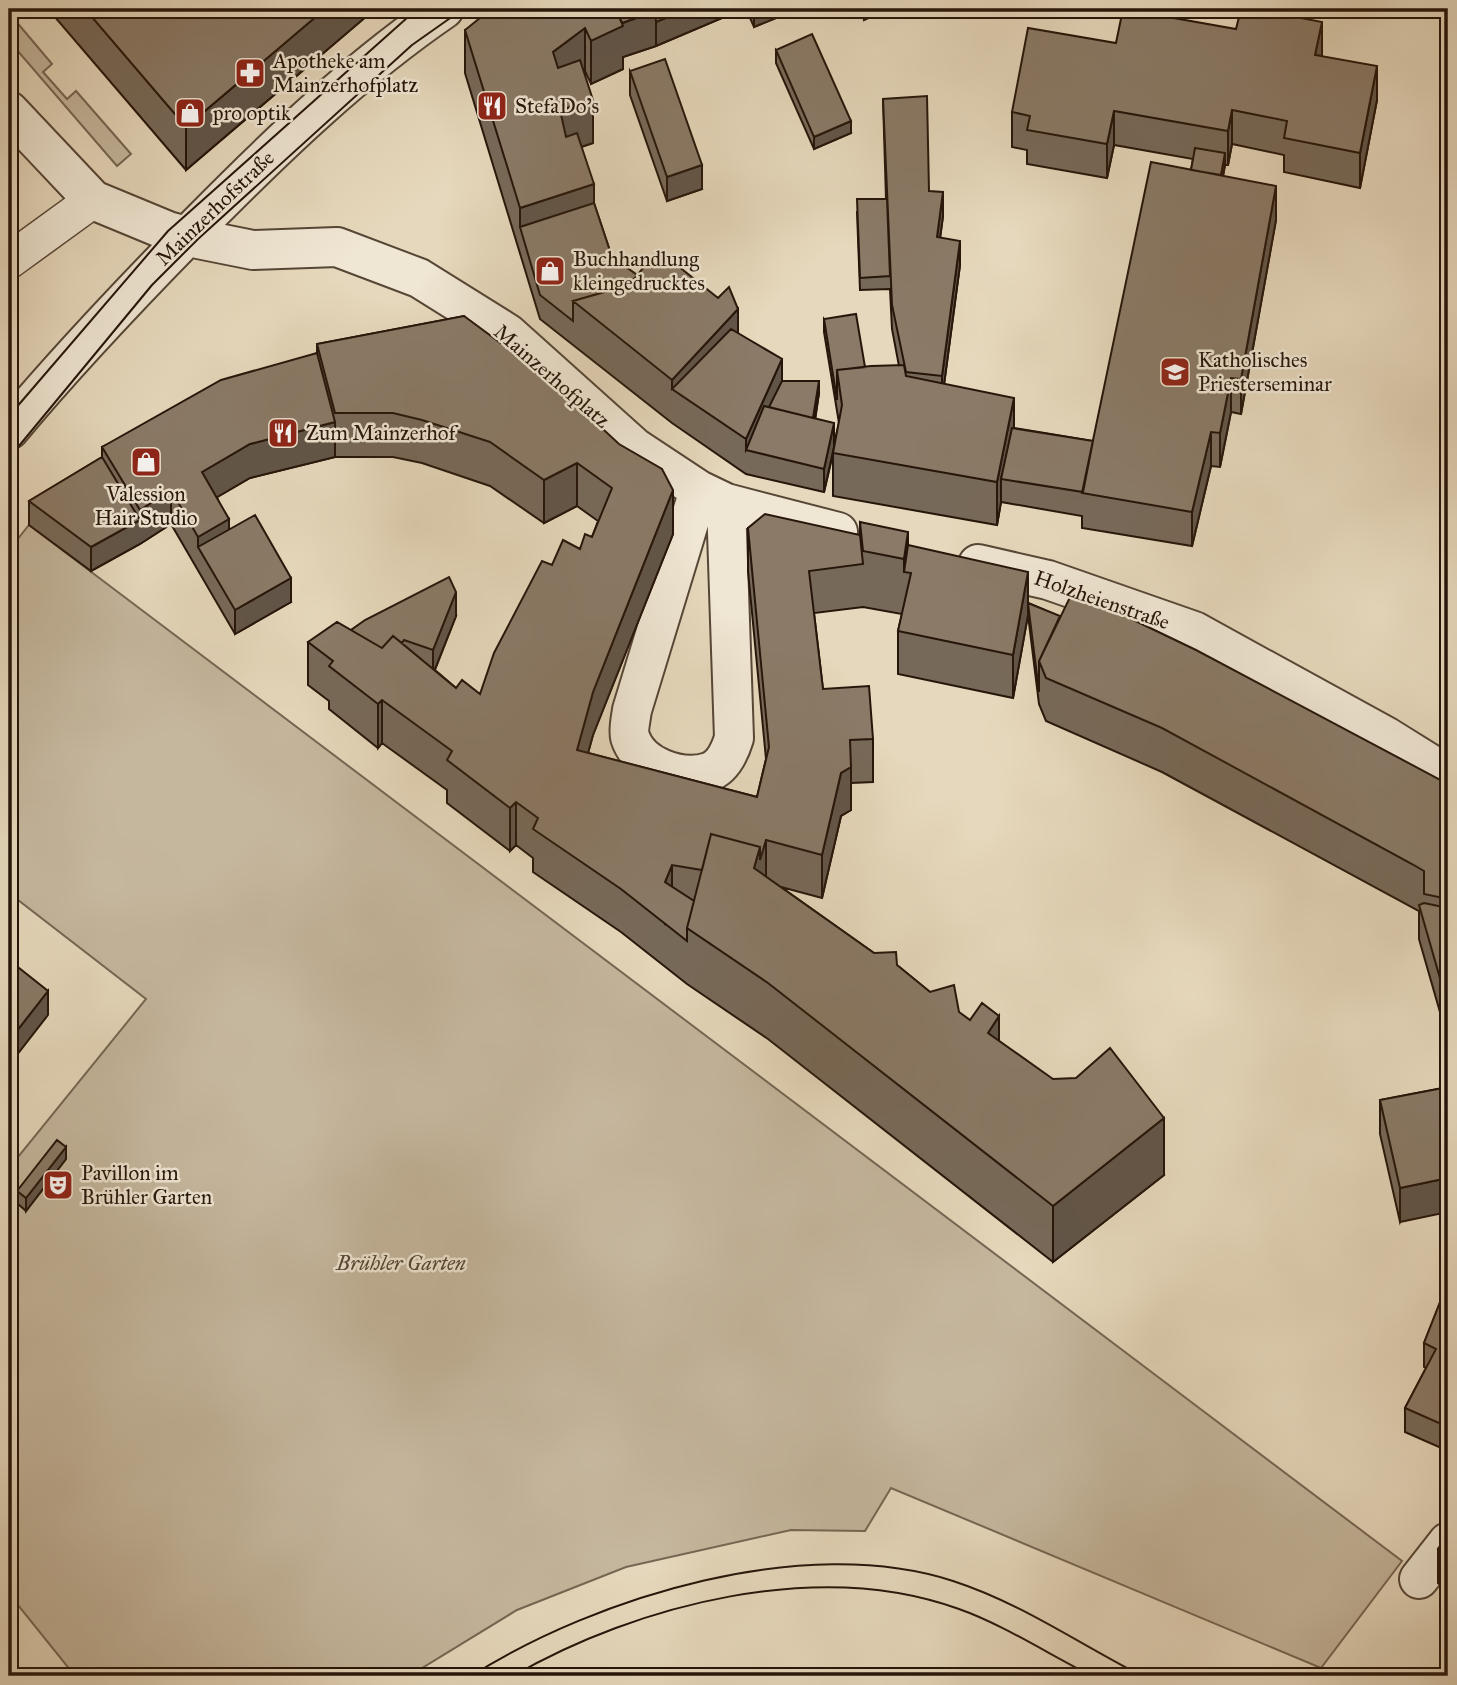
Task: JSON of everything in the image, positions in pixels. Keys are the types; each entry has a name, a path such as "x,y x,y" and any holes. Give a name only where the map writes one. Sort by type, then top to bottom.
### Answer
{"street":[{"name":"Mainzerhofstraße","path":"9,430 104,321 259,164 356,76 407,34 444,9"},
{"path":"9,111 93,200 9,261"},
{"name":"Mainzerhofplatz","path":"93,200 168,231 253,250 337,247 419,278 507,333 634,447 713,496"},
{"path":"713,496 734,738 728,756 711,772 691,774 667,771 642,759 629,736 632,710 713,496"},
{"path":"713,496 873,542"},
{"name":"Holzheienstraße","path":"949,558 1048,580 1194,631 1387,737 1448,775"},
{"path":"1419,1579 1448,1542"}],"green space":[{"path":"9,13 52,64 43,72 67,99 76,91 131,154 117,166 9,41"},
{"name":"Brühler Garten","path":"29,525 1402,1561 1321,1668 891,1488 865,1531 791,1530 626,1567 517,1610 409,1676 75,1676 9,1594 9,1168 146,999 9,893 9,550"}],"building":[{"path":"85,9 325,9 186,127"},
{"path":"491,9 616,9 623,26 591,41 585,28 553,52 558,68 580,60 593,100 560,110 566,137 577,133 594,184 520,208 465,30"},
{"path":"616,9 655,9 656,11 622,23"},
{"path":"655,9 687,9 656,22"},
{"path":"1123,9 1236,29 1241,9 1255,9 1322,22 1315,55 1377,66 1360,153 1284,138 1287,121 1232,110 1228,131 1114,111 1107,144 1027,130 1030,116 1012,112 1028,28 1116,43"},
{"path":"812,34 851,121 814,137 776,50"},
{"path":"665,59 702,165 667,177 630,71"},
{"path":"927,96 929,191 943,192 937,237 960,241 942,376 906,372 892,305 883,99"},
{"path":"1195,148 1225,153 1221,175 1191,170"},
{"path":"1151,162 1276,186 1241,379 1231,378 1220,433 1211,432 1192,512 1082,493"},
{"path":"857,199 887,199 890,276 860,278"},
{"path":"594,203 612,257 637,275 629,285 573,301 573,321 540,295 520,227"},
{"path":"658,250 718,298 729,287 738,309 672,380 573,301 629,285"},
{"path":"856,314 865,367 837,370 837,400 824,319"},
{"path":"464,316 549,379 619,444 662,469 673,490 593,692 577,750 757,797 769,747 748,528 765,514 860,535 863,564 809,571 823,689 869,686 873,739 850,740 851,767 841,773 822,855 766,840 760,860 760,847 711,834 702,870 672,865 665,882 694,901 687,928 687,941 621,889 533,829 538,818 516,802 510,808 447,760 452,751 382,700 378,704 329,666 333,661 308,642 337,622 382,648 393,636 456,688 462,680 480,694 494,653 542,561 552,565 563,540 580,549 585,534 592,537 612,488 577,463 544,480 490,442 422,420 393,413 335,413 317,344"},
{"path":"731,329 782,359 746,439 672,389"},
{"path":"317,353 335,422 250,444 202,472 229,519 198,537 171,490 140,510 102,447 221,380"},
{"path":"904,365 906,376 1014,398 997,482 833,453 842,405 837,370"},
{"path":"782,381 819,381 813,418 769,407"},
{"path":"764,406 834,423 824,469 746,450"},
{"path":"1012,428 1093,441 1083,492 1001,479"},
{"path":"102,457 140,520 91,547 29,501"},
{"path":"255,515 291,578 235,610 198,547"},
{"path":"860,522 908,532 904,559 863,551"},
{"path":"908,545 1028,572 1013,655 898,631 911,573 904,572"},
{"path":"449,577 456,592 433,650 404,640 402,643 393,636 382,648 351,630 365,620"},
{"path":"1073,591 1196,650 1448,784 1448,899 1424,894 1424,871 1412,864 1162,728 1046,678 1039,661"},
{"path":"1028,603 1060,616 1039,661 1039,692"},
{"path":"711,834 760,847 754,868 874,953 896,952 897,965 930,992 954,985 959,1012 970,1020 982,1003 999,1016 988,1033 1053,1079 1076,1078 1110,1048 1164,1118 1053,1206 768,983 687,928"},
{"path":"1424,903 1448,908 1448,1006 1419,905"},
{"path":"9,960 48,991 9,1041"},
{"path":"1448,1087 1448,1178 1400,1188 1380,1100"},
{"path":"57,1140 66,1147 26,1198 17,1191"},
{"path":"1448,1282 1448,1427 1405,1408 1436,1349 1424,1343"},
{"path":"1448,1536 1448,1558 1438,1549"}],"tram line":[{"path":"9,416 168,231 417,9"},
{"path":"9,458 152,285 198,239 412,45 463,9"},
{"path":"471,1676 522,1647 579,1621 640,1598 704,1581 769,1569 833,1564 895,1568 953,1581 978,1590 1026,1612 1142,1676"},
{"path":"513,1676 562,1650 616,1628 672,1610 730,1596 789,1589 848,1588 905,1594 959,1609 1009,1631 1092,1676"}],"place":[{"name":"Apotheke am Mainzerhofplatz","path":"250,73"},
{"name":"StefaDo's","path":"492,106"},
{"name":"pro optik","path":"190,113"},
{"name":"Buchhandlung kleingedrucktes","path":"550,271"},
{"name":"Katholisches Priesterseminar","path":"1175,372"},
{"name":"Zum Mainzerhof","path":"283,433"},
{"name":"Valession Hair Studio","path":"146,462"},
{"name":"Pavillon im Brühler Garten","path":"58,1185"}]}
